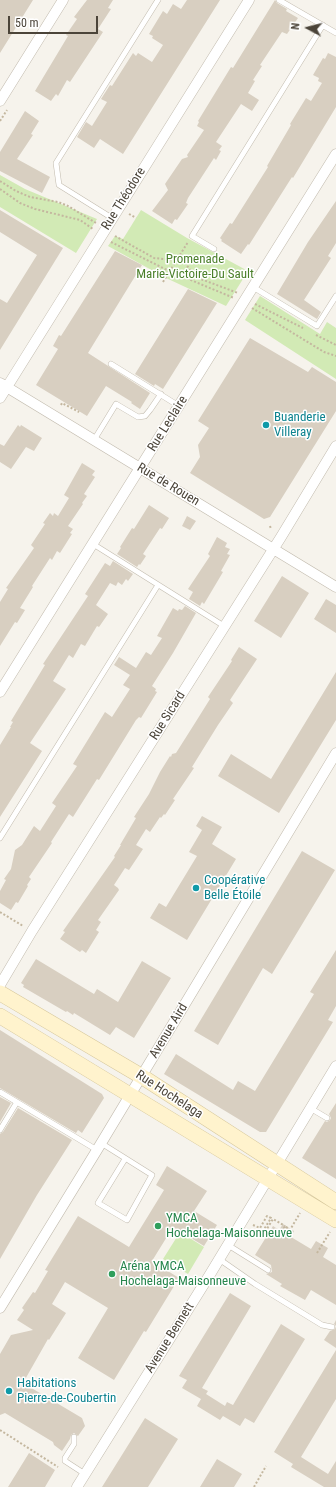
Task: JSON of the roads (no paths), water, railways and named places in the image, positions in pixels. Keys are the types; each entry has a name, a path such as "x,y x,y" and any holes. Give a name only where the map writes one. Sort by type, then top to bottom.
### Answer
{"main road":[{"name":"Rue Hochelaga","path":"0,993 141,1076 336,1202"},
{"name":"Rue Hochelaga","path":"0,1016 268,1178 334,1225"}],"street":[{"path":"0,101 63,0"},
{"name":"Rue Théodore","path":"0,398 4,385 112,218 249,0"},
{"name":"Rue Leclaire","path":"0,692 336,154"},
{"name":"Rue de Rouen","path":"4,385 336,587"},
{"name":"Rue Sicard","path":"0,985 32,931 273,549 336,446"},
{"name":"Avenue Aird","path":"0,1308 99,1147 336,753"},
{"name":"Avenue Bennett","path":"77,1487 228,1245 336,1066"}],"lane":[{"path":"112,218 59,185 56,163 158,0"},
{"path":"280,0 336,33"},
{"path":"214,249 192,236 323,25"},
{"path":"253,287 317,326 336,296"},
{"path":"111,364 180,406"},
{"path":"94,440 116,404 138,417 145,416 161,394"},
{"path":"92,544 224,626"},
{"path":"0,838 158,585"},
{"path":"0,1092 99,1147 126,1159 152,1174 127,1220 98,1203 126,1159"},
{"path":"0,1130 17,1102"},
{"path":"310,1108 326,1118"},
{"path":"228,1245 268,1270"},
{"path":"219,1259 255,1284 302,1313 322,1325 332,1327"},
{"path":"74,1437 74,1444 65,1458 65,1461 85,1474"}],"place":[{"name":"Buanderie Villeray","path":"266,425"},
{"name":"Coopérative Belle Étoile","path":"196,888"},
{"name":"YMCA Hochelaga-Maisonneuve","path":"158,1226"},
{"name":"Aréna YMCA Hochelaga-Maisonneuve","path":"112,1274"},
{"name":"Habitations Pierre-de-Coubertin","path":"9,1391"}],"park label":[{"name":"Promenade Marie-Victoire-Du Sault","path":"195,268"}]}
